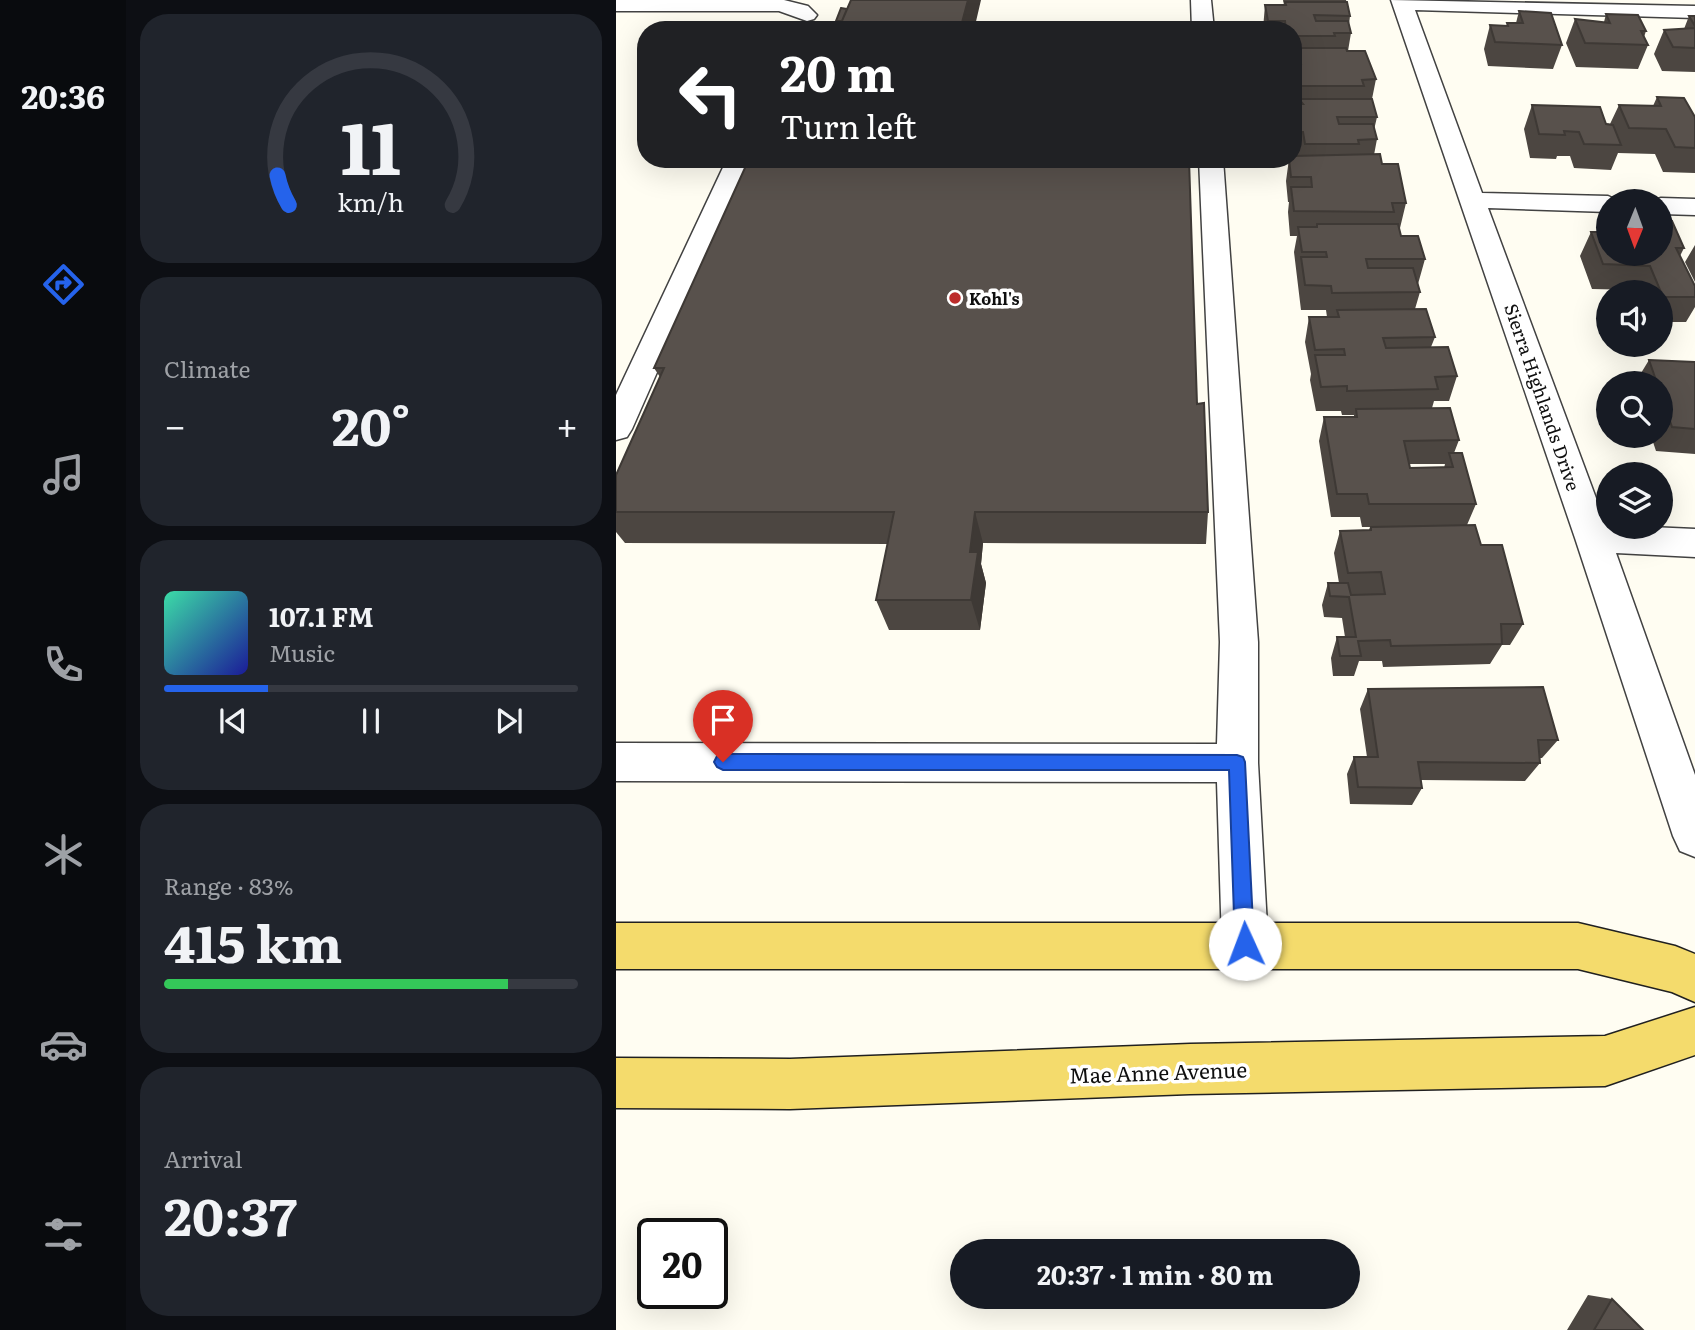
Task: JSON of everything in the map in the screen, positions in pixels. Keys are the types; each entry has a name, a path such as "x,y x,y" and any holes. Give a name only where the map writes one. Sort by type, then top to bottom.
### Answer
{"main road":[{"path":"616,946 1578,946 1675,969 1695,978"},
{"name":"Mae Anne Avenue","path":"616,1083 790,1084 1190,1069 1605,1062 1695,1031"}],"street":[{"path":"1201,0 1202,21"},
{"path":"1402,2 1695,12"},
{"name":"Sierra Highlands Drive","path":"1402,2 1593,538 1695,836"},
{"path":"616,5 779,5 801,10 807,15"},
{"path":"784,21 807,15"},
{"path":"616,25 637,25"},
{"path":"620,413 735,168"},
{"path":"1212,168 1239,642 1237,762 1245,944"},
{"path":"1473,200 1596,204"},
{"path":"1673,206 1695,207"},
{"path":"1593,538 1695,543"},
{"path":"616,762 1237,762"}],"building":[{"path":"851,0 968,0 962,21 842,21"},
{"path":"1285,2 1347,2 1350,16 1314,15 1316,21 1348,21 1351,33 1302,36 1302,21 1268,21 1265,5 1286,5"},
{"path":"841,8 847,9 842,21 836,21"},
{"path":"1519,11 1551,13 1562,45 1495,42 1490,25 1523,23"},
{"path":"1606,14 1638,15 1646,31 1641,31 1648,45 1585,43 1575,19 1610,23"},
{"path":"1695,28 1695,48 1673,47 1664,30"},
{"path":"1302,48 1365,51 1376,79 1362,80 1364,86 1302,86"},
{"path":"1657,97 1684,98 1695,117 1695,148 1675,147 1666,129 1629,128 1619,105 1661,106"},
{"path":"1302,99 1372,99 1377,117 1337,117 1339,124 1373,124 1377,139 1358,140 1359,144 1305,144 1302,132"},
{"path":"1532,105 1600,107 1606,124 1613,125 1621,145 1584,144 1579,132 1564,131 1565,135 1539,134"},
{"path":"1380,154 1382,164 1398,164 1406,203 1392,203 1394,212 1294,211 1291,187 1312,187 1311,177 1291,177 1290,168 1302,168 1302,156"},
{"name":"Kohl's","path":"745,168 1189,168 1197,404 1204,403 1208,512 975,512 970,552 978,552 971,600 876,600 894,512 616,512 616,475 664,368 654,368"},
{"path":"1673,223 1684,248 1676,248 1695,286 1695,297 1673,297 1673,280 1656,280 1650,266 1673,266"},
{"path":"1317,224 1398,224 1401,236 1418,236 1425,259 1366,259 1368,268 1413,268 1420,292 1332,293 1331,286 1305,285 1301,257 1327,257 1326,252 1302,252 1298,227 1317,227"},
{"path":"1591,232 1596,232 1596,245"},
{"path":"1426,309 1435,337 1383,338 1386,348 1448,347 1457,376 1435,377 1438,389 1347,391 1347,386 1321,387 1315,355 1345,355 1344,349 1315,350 1309,317 1339,317 1337,310"},
{"path":"1649,360 1695,362 1695,429 1673,427 1673,371 1653,371"},
{"path":"1450,408 1459,440 1404,441 1410,468 1453,467 1449,453 1462,453 1476,504 1369,504 1367,494 1337,494 1324,417 1357,417 1356,409"},
{"path":"1475,525 1481,545 1502,545 1523,624 1501,624 1502,644 1391,646 1390,640 1358,641 1361,656 1340,656 1337,637 1356,637 1349,597 1330,596 1328,583 1348,583 1351,595 1385,594 1381,572 1348,573 1340,531 1371,530 1371,527"},
{"path":"1543,687 1558,740 1538,740 1540,763 1418,762 1422,788 1358,787 1354,757 1378,757 1368,689"},
{"path":"1612,1299 1643,1330 1594,1330"}],"place":[{"name":"Kohl's","path":"955,298"}],"route":[{"path":"723,762 1237,762 1245,944"}]}
